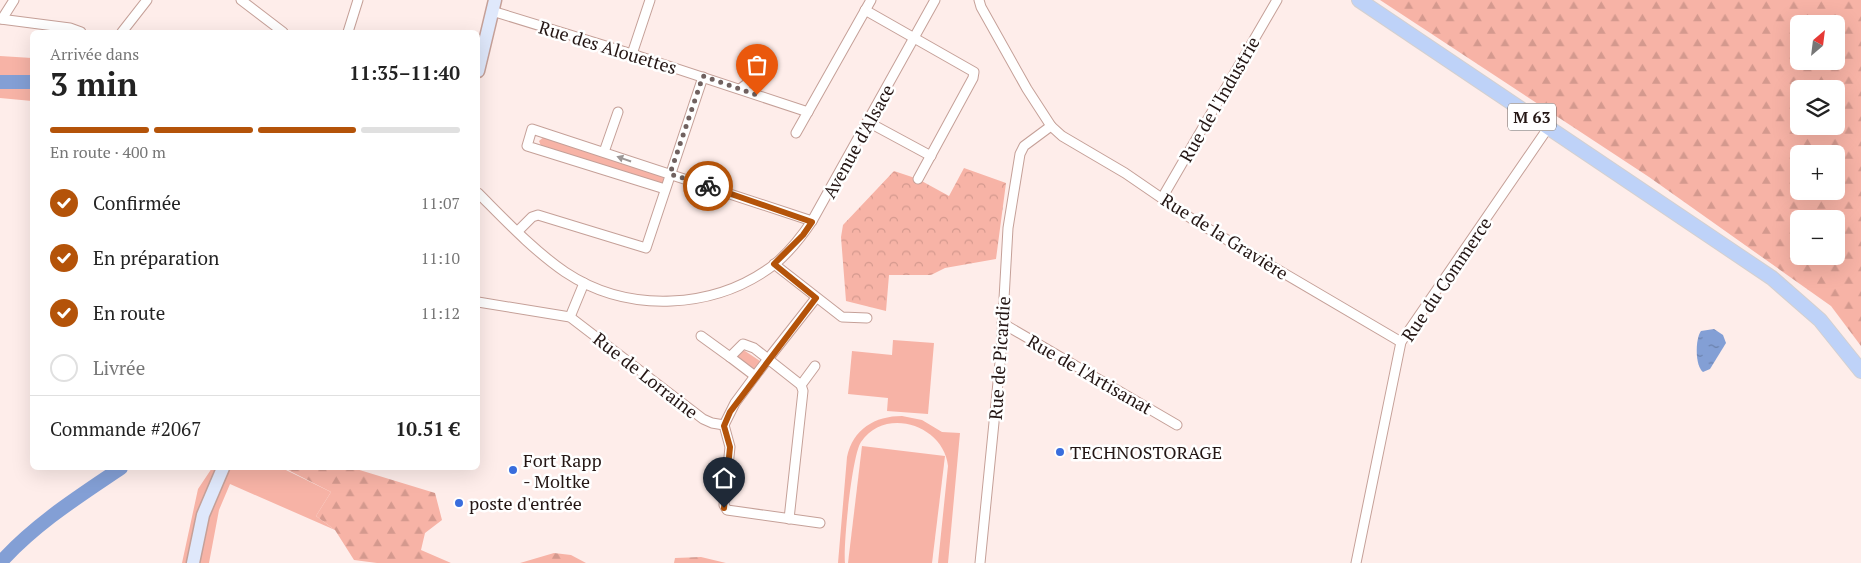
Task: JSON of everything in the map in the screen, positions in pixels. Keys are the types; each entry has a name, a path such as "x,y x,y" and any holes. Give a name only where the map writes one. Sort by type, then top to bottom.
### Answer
{"main road":[{"name":"M 63","path":"1359,0 1764,273 1795,296 1839,342 1861,371"},
{"path":"480,61 493,6"},
{"path":"193,563 203,515 222,470"}],"street":[{"path":"14,0 1,19 76,30"},
{"path":"124,30 148,0"},
{"path":"241,0 280,30"},
{"path":"349,30 358,0"},
{"path":"632,54 650,0"},
{"path":"796,133 871,0"},
{"name":"Avenue d'Alsace","path":"480,195 549,260 584,283 629,298 670,302 692,300 736,287 774,264 803,235 935,0"},
{"name":"Rue de la Gravière","path":"979,0 981,7 1027,89 1051,126 1062,136 1162,198 1195,221 1401,342"},
{"name":"Rue de l'Industrie","path":"1162,198 1277,0"},
{"name":"Rue des Alouettes","path":"493,6 808,112"},
{"path":"865,10 974,72 973,78 918,179"},
{"path":"740,89 765,70 758,60"},
{"path":"518,231 532,217 538,215 646,248 703,76"},
{"path":"604,152 618,112"},
{"path":"868,122 931,156"},
{"name":"Rue de Picardie","path":"980,563 1002,323 1008,228 1020,154 1024,146 1051,126"},
{"name":"Rue du Commerce","path":"1356,563 1401,342 1548,128"},
{"path":"665,189 527,146 532,129 812,222"},
{"path":"774,264 842,317 867,318"},
{"path":"570,317 584,283"},
{"path":"816,298 735,403 724,426 730,447 724,508 733,513 820,523"},
{"name":"Rue de Lorraine","path":"480,302 570,317 703,419 712,424 724,426"},
{"name":"Rue de l'Artisanat","path":"1002,323 1177,425"},
{"path":"701,336 755,376"},
{"path":"730,357 739,346 746,344 800,385 803,396 789,519"},
{"path":"800,385 815,366"}],"green space":[{"path":"1380,0 1861,0 1861,346 1831,306 1649,177"},
{"path":"0,56 30,58 30,101 0,98"},
{"path":"545,136 664,176 663,184 541,146 539,141"},
{"path":"964,168 1006,183 996,259 945,268 931,275 889,275 886,311 846,301 841,237 843,225 894,171 918,179 949,196"},
{"path":"893,340 934,343 928,414 887,411 888,398 848,394 852,351 892,355"},
{"path":"742,349 760,361 756,369 752,369 738,359 738,353"},
{"path":"902,416 922,420 942,432 960,433 948,563 938,563 948,466 944,452 936,440 925,431 912,425 898,423 884,425 871,431 861,442 854,464 849,501 845,539 845,563 838,563 847,457 850,447 854,439 867,426 883,418"},
{"path":"862,446 945,456 932,563 848,563"},
{"path":"211,470 286,470 331,492 316,516 335,530 230,484 219,510 209,563 182,563 198,489"},
{"path":"288,470 360,470 435,493 442,520 425,533 421,550 451,563 377,563 354,560 335,530 316,516 331,492"},
{"path":"554,553 571,555 586,563 520,563"},
{"path":"701,557 726,563 674,563 675,558"}],"water":[{"path":"1714,329 1723,335 1726,343 1710,369 1703,372 1700,369 1697,358 1699,335 1701,331"}],"waterway":[{"path":"0,82 30,82"},
{"path":"0,563 42,523 118,470"}],"way so far":[{"path":"708,186 670,174 703,76 757,95"}],"place":[{"name":"TECHNOSTORAGE","path":"1060,452"},
{"name":"Fort Rapp - Moltke","path":"513,470"},
{"name":"poste d'entrée","path":"459,503"}],"route":[{"path":"708,186 804,217 812,222 803,235 774,264 816,298 768,359 730,412 724,426 729,437 730,447 724,508"}]}
